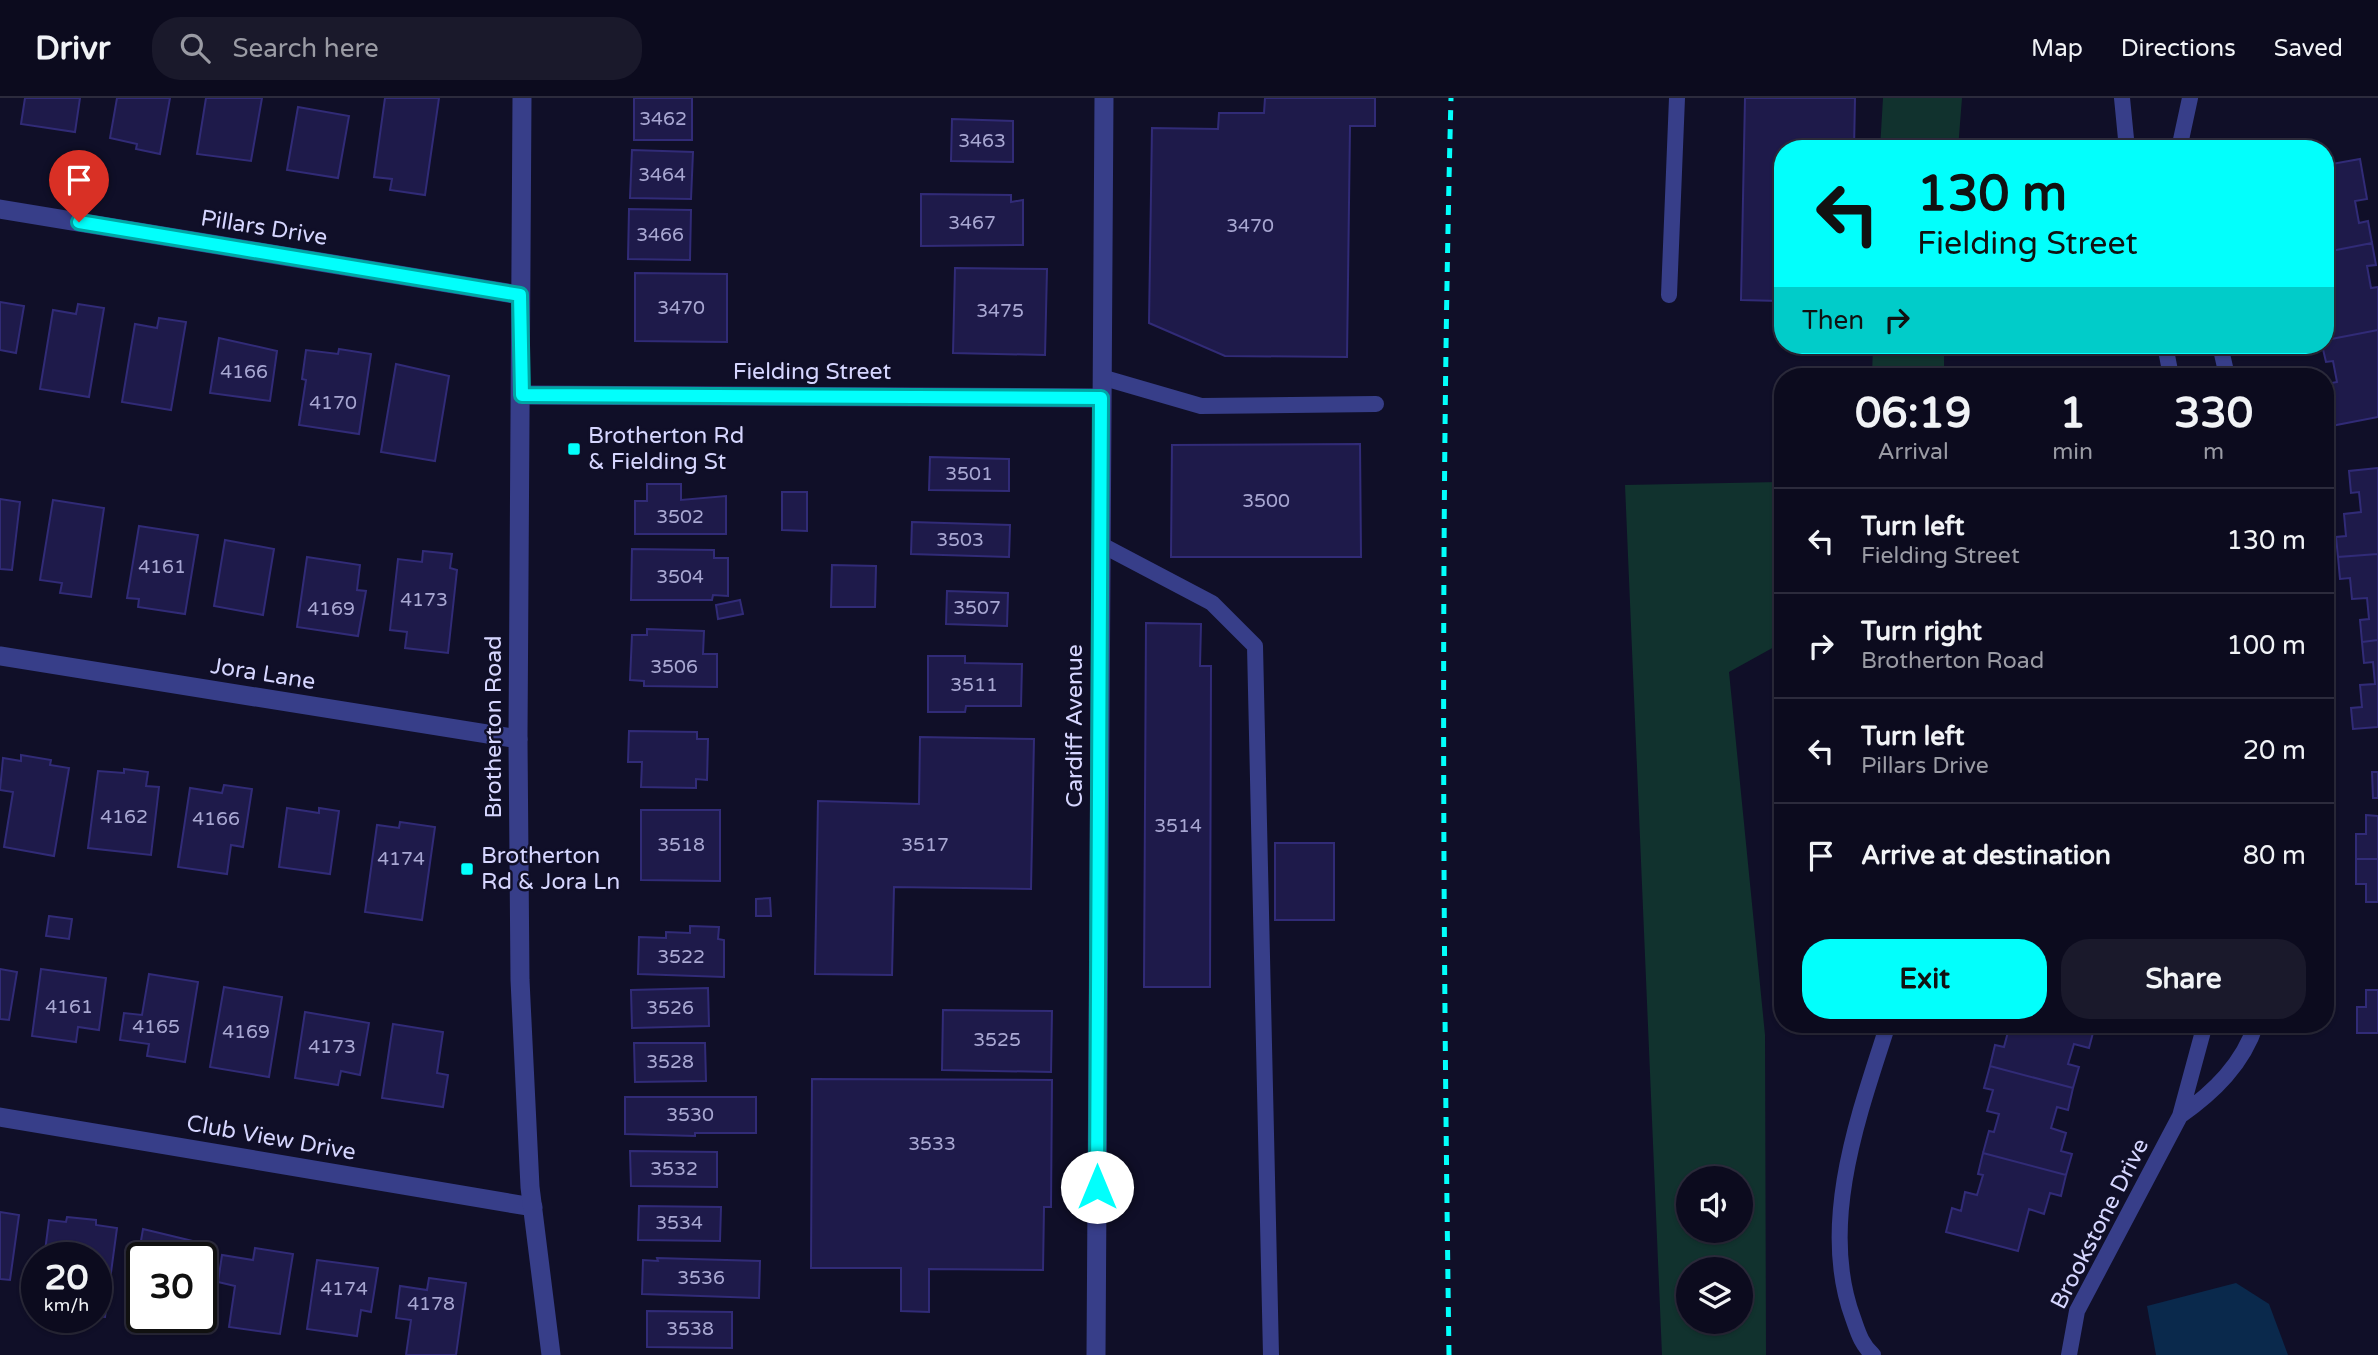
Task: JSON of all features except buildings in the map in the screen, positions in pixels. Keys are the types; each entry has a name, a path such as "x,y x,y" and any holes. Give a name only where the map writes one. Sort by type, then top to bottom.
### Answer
{"street":[{"name":"Brotherton Road","path":"522,98 518,739 520,980 533,1206 551,1355"},
{"name":"Cardiff Avenue","path":"1096,1355 1104,98"},
{"name":"Pillars Drive","path":"0,209 520,295"},
{"name":"Fielding Street","path":"522,395 1101,398"},
{"name":"Jora Lane","path":"0,656 518,739"},
{"name":"Club View Drive","path":"0,1117 533,1206"}],"lane":[{"path":"1669,295 1677,98"},
{"path":"2122,98 2127,140"},
{"path":"2181,140 2190,98"},
{"path":"1101,377 1201,406 1376,404"},
{"path":"1100,544 1212,603 1255,646 1270,1355"},
{"path":"1873,1355 1864,1346 1842,1289 1840,1227 1851,1149 1885,1033"},
{"name":"Brookstone Drive","path":"2069,1355 2077,1311 2180,1116 2202,1033"},
{"name":"Brookstone Drive","path":"2180,1116 2215,1091 2250,1043 2253,1033"}],"green space":[{"path":"1883,98 1962,98 1959,140 1881,140"},
{"path":"1873,354 1944,354 1944,368 1872,368"},
{"path":"1774,482 1774,647 1729,672 1765,1035 1766,1355 1662,1355 1625,485"}],"water":[{"path":"2236,1283 2269,1304 2288,1355 2156,1355 2147,1306"}],"railway":[{"path":"1449,1355 1444,726 1445,412 1451,98"}],"place":[{"name":"Brotherton Rd & Fielding St","path":"574,449"},
{"name":"Brotherton Rd & Jora Ln","path":"467,869"}],"route":[{"path":"79,222 520,295 522,395 1101,398 1097,1187"}]}
